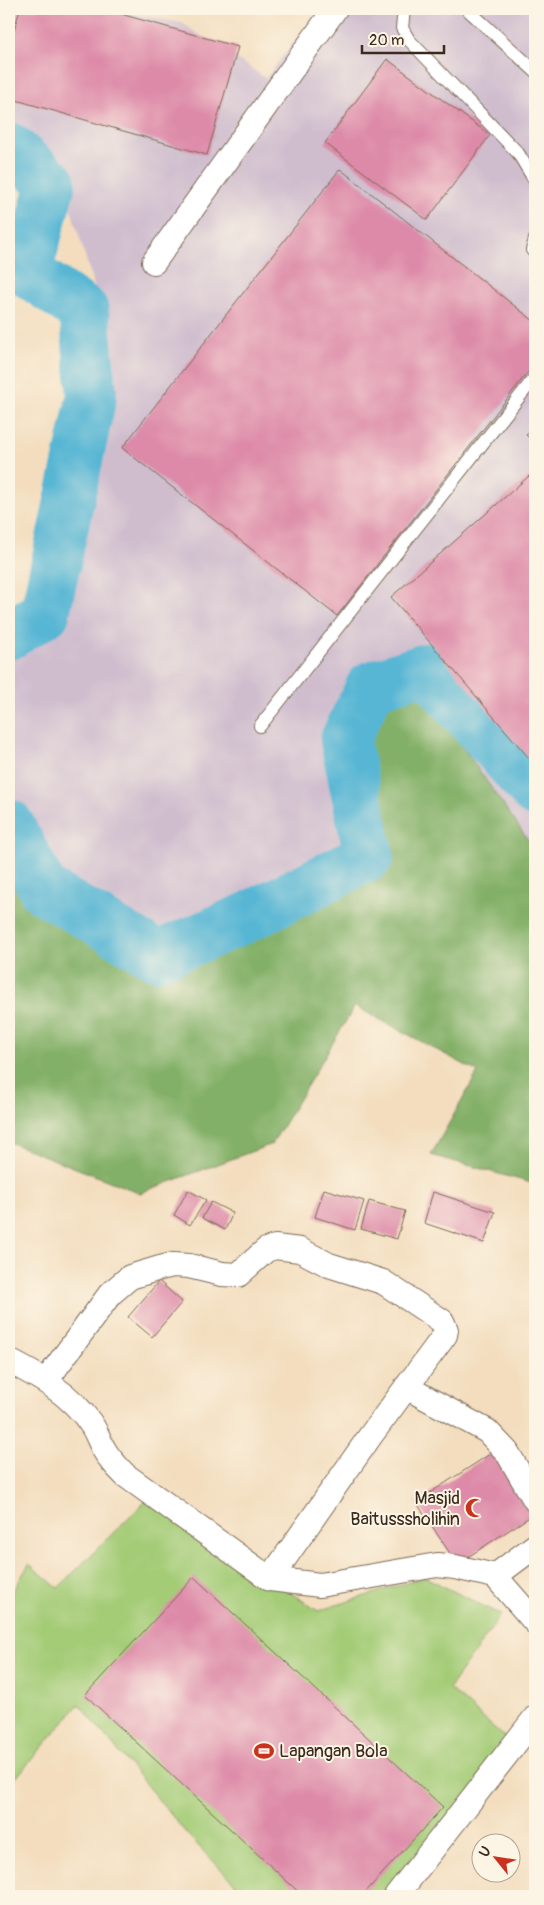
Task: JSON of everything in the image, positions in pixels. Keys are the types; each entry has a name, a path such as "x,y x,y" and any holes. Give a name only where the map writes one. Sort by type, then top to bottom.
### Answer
{"street":[{"path":"154,262 335,9"},
{"path":"46,1381 110,1294 130,1278 173,1265 238,1275 266,1250 276,1248 300,1250 329,1265 383,1282 442,1321 446,1330 445,1335 270,1578"},
{"path":"9,1361 46,1381 70,1400 90,1424 114,1464 125,1475 270,1578 320,1585 437,1565 455,1566 495,1576 535,1622"},
{"path":"406,1387 487,1431 507,1452 535,1500"},
{"path":"495,1576 535,1546"},
{"path":"396,1896 535,1718"}],"lane":[{"path":"404,9 402,28 409,40 518,153 535,180"},
{"path":"467,9 535,71"},
{"path":"260,726 535,377"}],"shaded area":[{"path":"9,9 105,9 182,23 266,78 319,9 535,9 535,850 405,665 345,687 351,826 310,910 152,974 66,922 9,813 9,660 60,612 112,345 55,156 9,117"}],"green space":[{"path":"405,665 535,850 535,1184 431,1155 478,1072 355,1006 272,1144 140,1193 9,1142 9,813 66,922 152,973 310,910 351,826 344,687"},
{"path":"149,1497 318,1611 425,1577 501,1615 449,1688 518,1749 410,1896 247,1896 187,1834 79,1704 9,1786 9,1598 29,1564 58,1588"}],"building":[{"path":"20,9 103,9 238,47 207,155 9,98 9,48"},
{"path":"387,59 490,135 427,220 325,143"},
{"path":"340,169 535,322 535,363 337,616 122,448"},
{"path":"535,424 535,442 526,435"},
{"path":"529,476 535,484 535,765 391,597"},
{"path":"324,1189 364,1201 355,1230 315,1217"},
{"path":"188,1190 206,1200 190,1225 174,1215"},
{"path":"433,1192 495,1212 484,1243 424,1223"},
{"path":"369,1201 405,1211 397,1239 361,1229"},
{"path":"211,1202 233,1213 225,1230 202,1218"},
{"path":"159,1281 182,1302 152,1337 128,1317"},
{"name":"Masjid Baitusssholihin","path":"493,1452 534,1514 457,1564 416,1502"},
{"name":"Lapangan Bola","path":"194,1577 443,1807 362,1896 303,1896 85,1695"}],"waterway":[{"path":"9,147 51,183 27,272 84,311 92,395 45,613 9,635"},
{"path":"9,824 44,890 158,956 248,917 369,856 345,740 371,686 426,668 535,792"}],"place":[{"name":"Masjid Baitusssholihin","path":"475,1508"},
{"name":"Lapangan Bola","path":"264,1751"}]}
